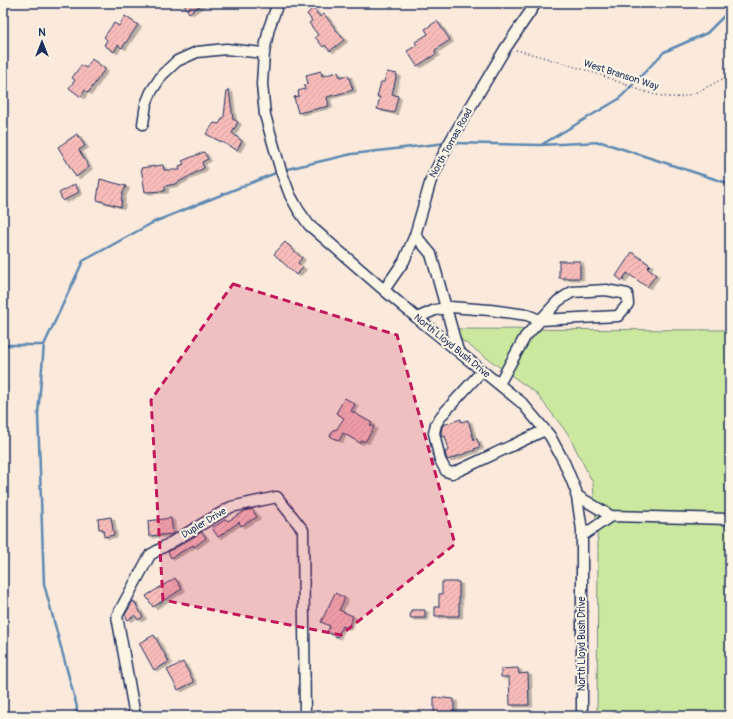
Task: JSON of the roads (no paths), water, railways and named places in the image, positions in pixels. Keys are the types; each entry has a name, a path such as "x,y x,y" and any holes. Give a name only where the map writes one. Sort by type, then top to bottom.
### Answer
{"street":[{"name":"North Lloyd Bush Drive","path":"278,3 269,28 264,53 262,84 265,115 281,171 290,194 299,211 309,225 416,318 522,403 550,436 564,462 576,495 582,530 582,716"},
{"name":"North Tomas Road","path":"384,290 404,261 415,235 431,180 449,143 506,47 536,3"},
{"path":"143,124 146,104 151,92 162,75 177,61 197,52 226,49 264,53"},
{"path":"415,235 431,254 458,351"},
{"path":"416,318 435,310 450,307 527,315 540,320 618,316 628,304 626,294 606,290 572,292 558,301 540,320 525,337 499,384"},
{"path":"482,371 442,415 436,424 434,433 440,460 446,471 452,472 460,470 544,430"},
{"path":"576,495 611,516 730,519"},
{"name":"Dupler Drive","path":"135,716 117,616 150,555 231,507 277,497 303,530 305,716"},
{"path":"582,536 611,516"}],"waterway":[{"path":"541,145 619,99 664,52 707,33 730,10"},
{"path":"453,143 540,145 601,142 730,184"},
{"path":"283,170 352,154 446,143"},
{"path":"75,716 77,707 44,584 38,414 44,345 83,261 154,222 278,172"},
{"path":"3,345 44,345"}]}
